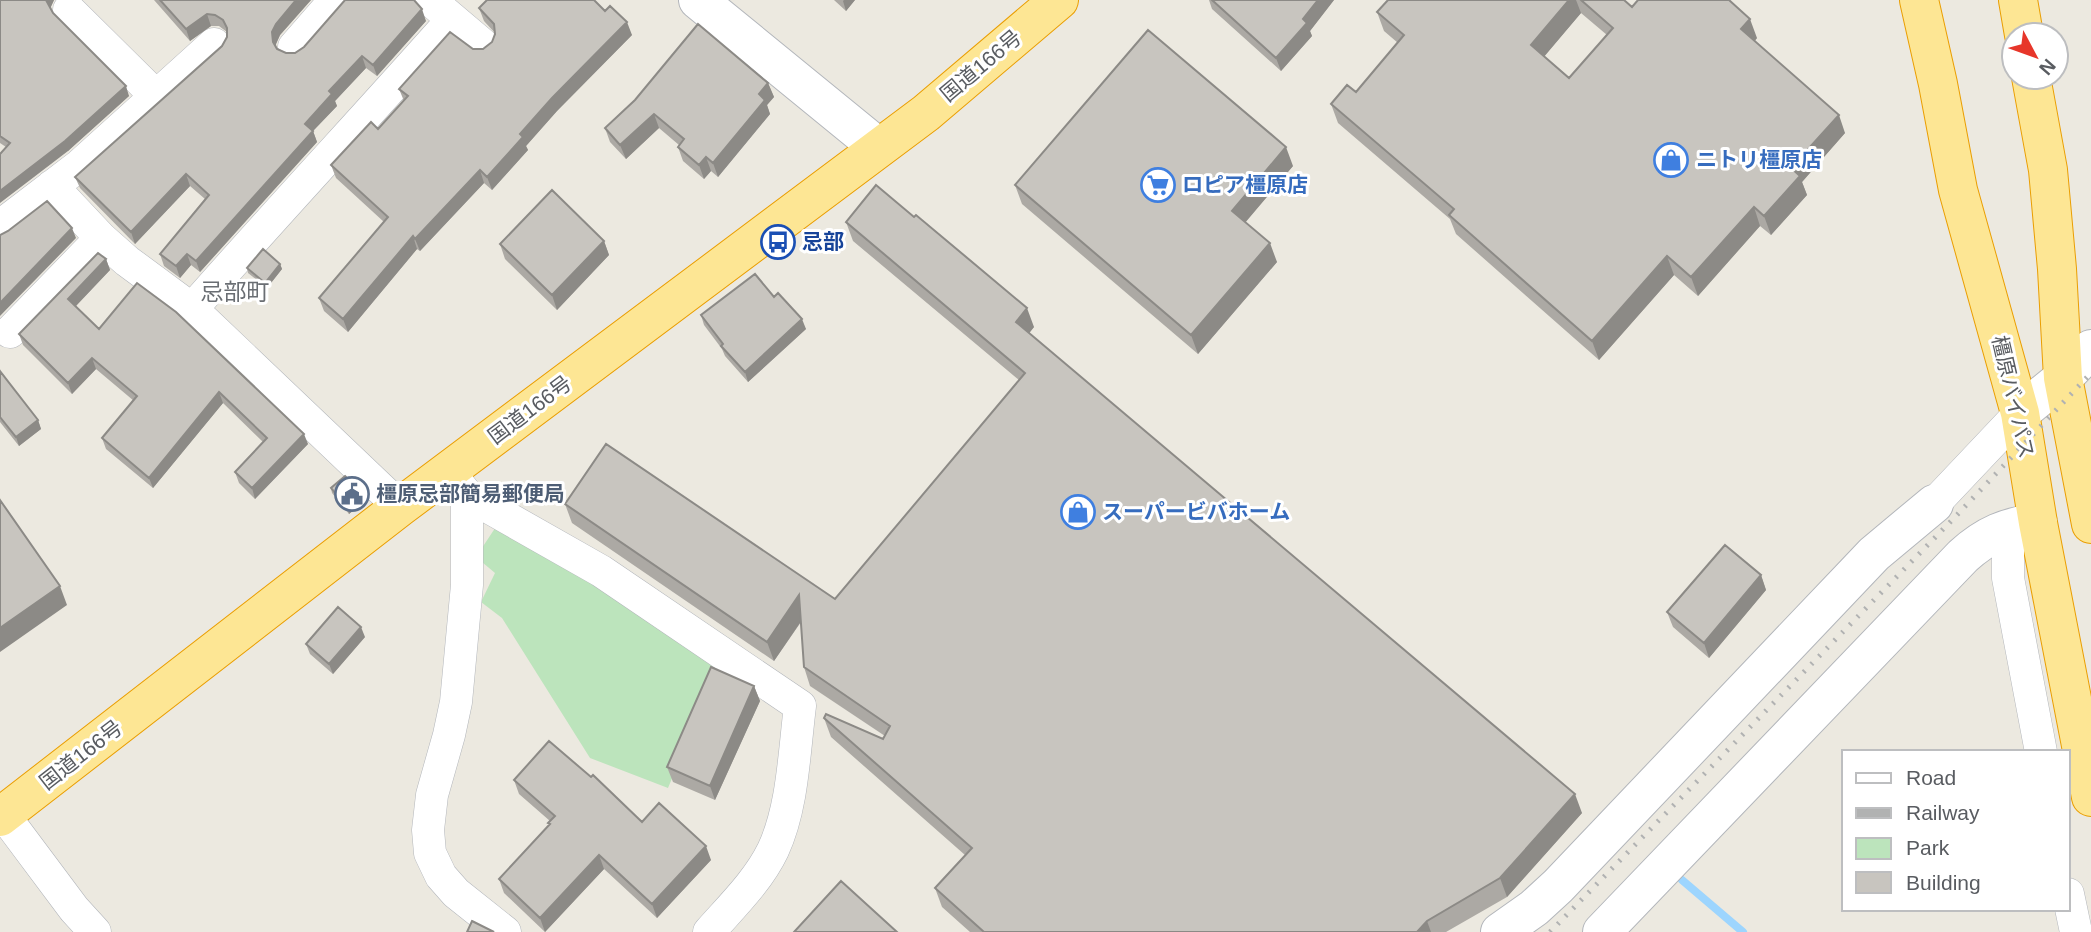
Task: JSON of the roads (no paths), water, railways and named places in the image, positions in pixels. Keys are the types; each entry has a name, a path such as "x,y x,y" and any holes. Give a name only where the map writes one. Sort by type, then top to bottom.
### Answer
{"highway":[{"name":"国道166号","path":"1,814 400,506 458,484 878,146 926,113 1059,0"},
{"name":"橿原バイパス","path":"1919,0 1958,190 2020,413 2026,524 2091,797"},
{"path":"2018,0 2022,21"},
{"path":"2034,91 2048,170 2063,378 2082,425 2091,524"}],"street":[{"path":"294,47 335,0"},
{"path":"714,5 878,146"},
{"path":"69,10 156,96"},
{"path":"192,309 304,182 338,149 441,10 481,44"},
{"path":"0,226 80,165 214,44"},
{"path":"52,187 127,261 192,309 400,506"},
{"path":"10,332 101,238"},
{"path":"1500,932 1534,908 1558,886 1855,573 1934,505 2020,413 2063,378 2091,349"},
{"path":"458,484 467,585 456,702 432,794 428,830 430,853 440,876 456,893 505,932"},
{"path":"458,484 601,571 800,706 784,819 772,850 757,876 709,932"},
{"path":"2026,524 2008,551 2008,578 2041,750"},
{"path":"1602,932 1975,544 1994,532 2026,524"},
{"path":"1,814 95,932"},
{"path":"2070,904 2076,932"}],"waterway":[{"path":"1682,880 1743,932"}],"railway":[{"path":"1550,932 1956,516 2091,373"}],"place":[{"name":"ニトリ橿原店","path":"1671,160"},
{"name":"ロピア橿原店","path":"1158,185"},
{"name":"忌部","path":"778,242"},
{"name":"橿原忌部簡易郵便局","path":"352,494"},
{"name":"スーパービバホーム","path":"1078,512"}],"district":[{"name":"忌部町","path":"235,292"}]}
